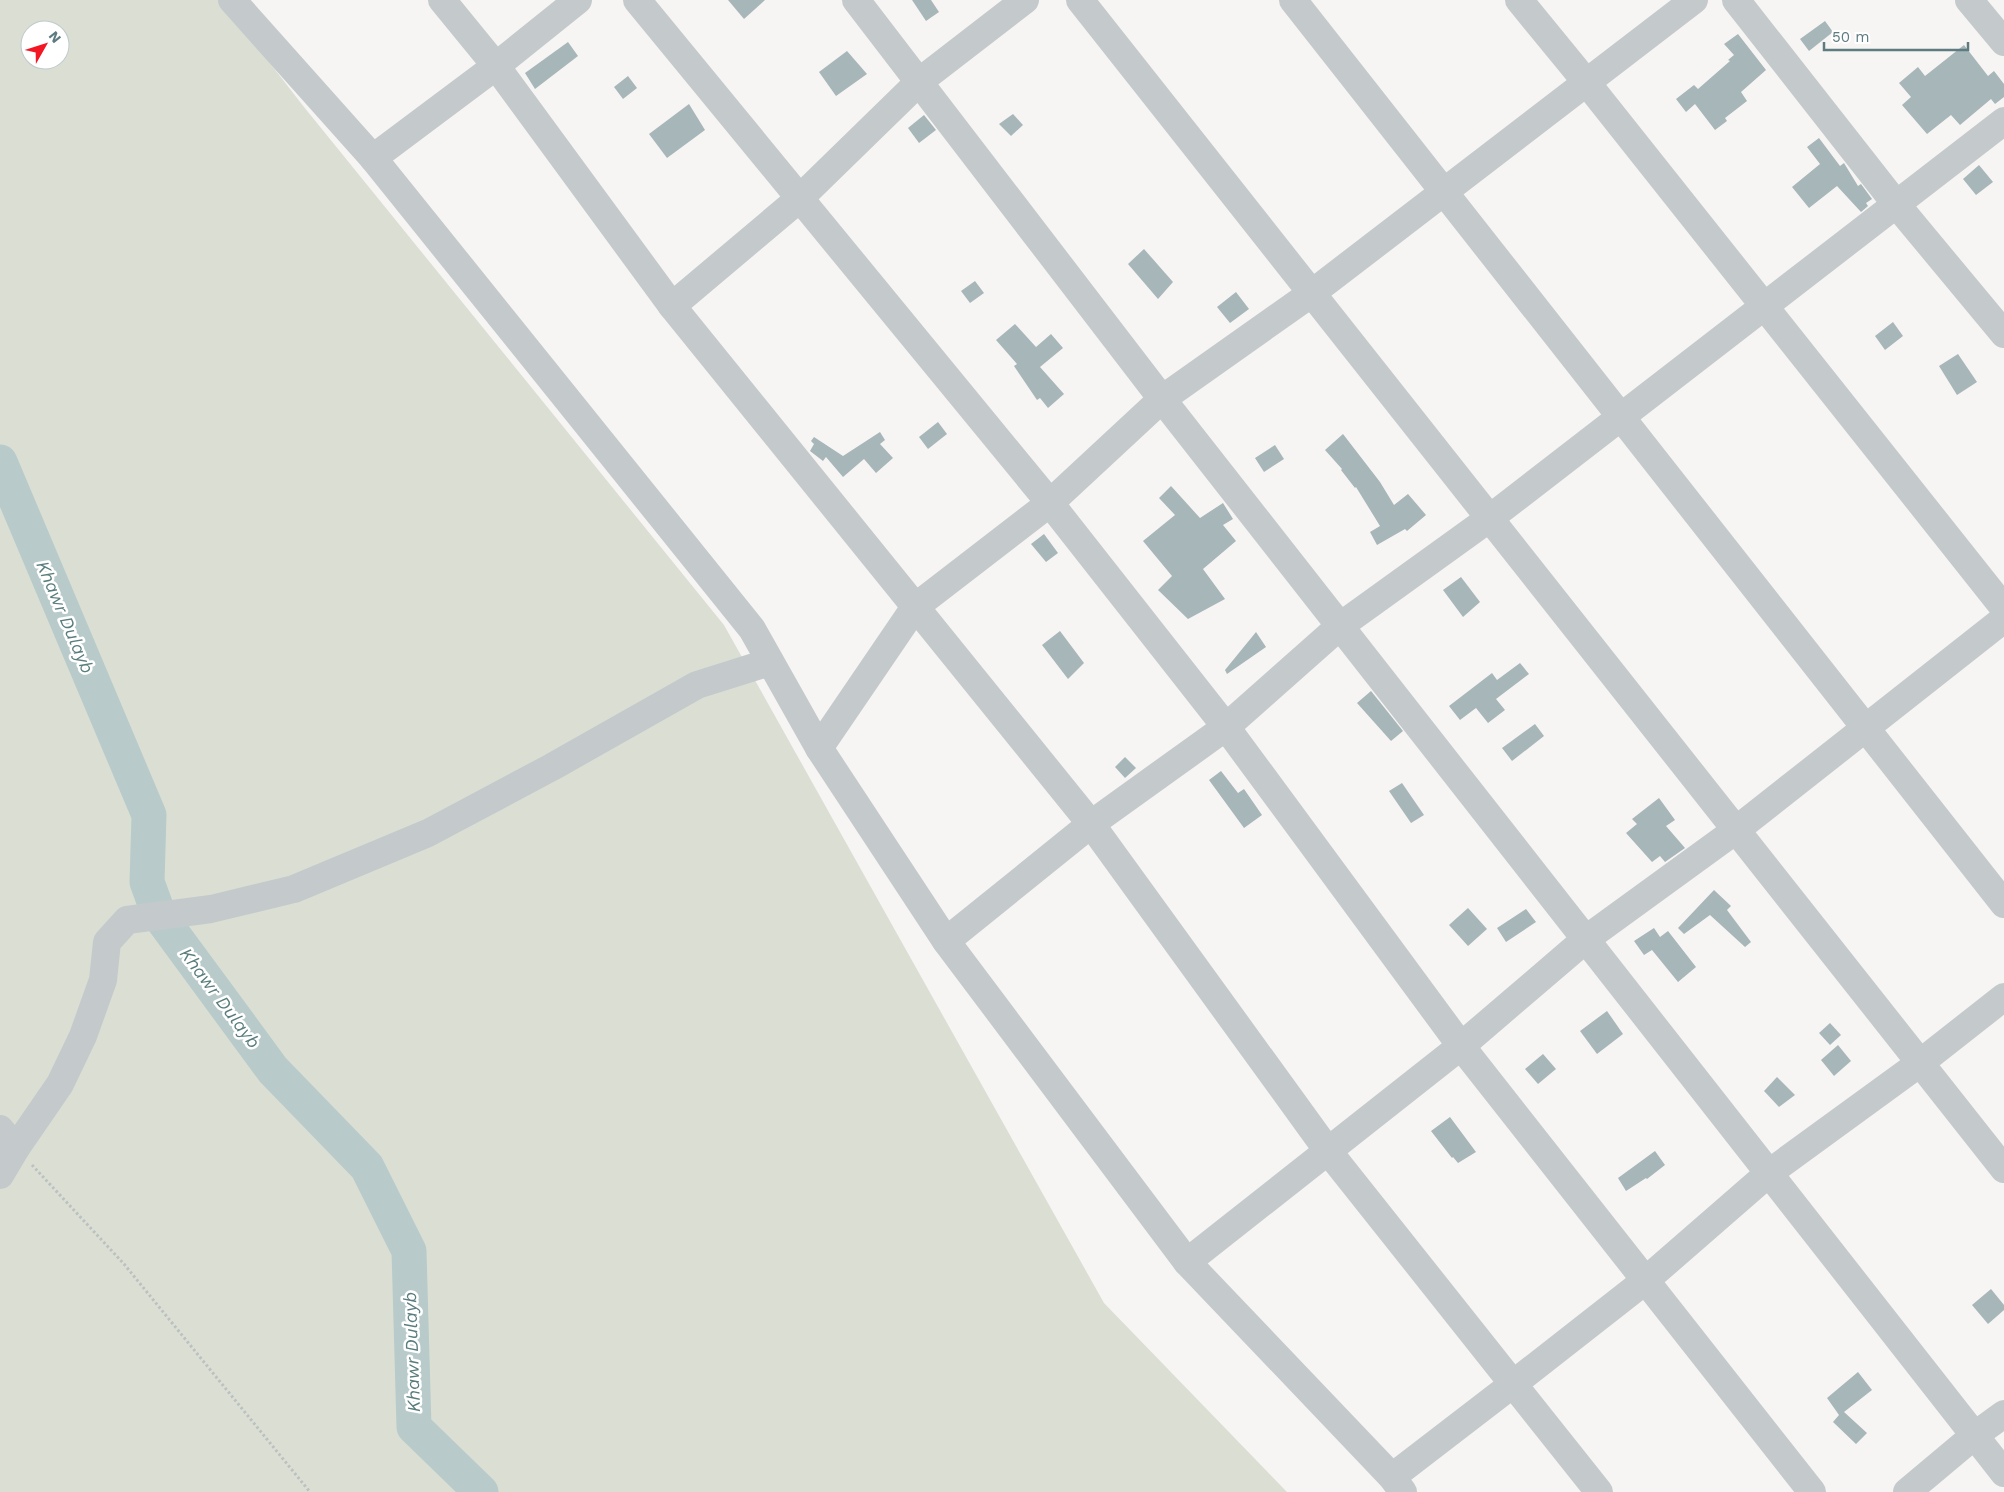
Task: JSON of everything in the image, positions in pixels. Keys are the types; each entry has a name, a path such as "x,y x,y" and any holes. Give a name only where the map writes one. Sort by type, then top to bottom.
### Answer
{"street":[{"path":"232,0 373,158 752,629 819,748 946,941 1187,1262 1397,1484 1513,1384 1646,1280 1769,1174 1920,1063 2004,997"},
{"path":"442,0 496,66 672,306 1091,824 1328,1151 1599,1492"},
{"path":"373,158 496,66 578,0"},
{"path":"637,0 1050,503 1226,727 1461,1046 1812,1492"},
{"path":"856,0 1162,399 2004,1472"},
{"path":"672,306 799,198 920,82 1025,0"},
{"path":"1080,0 2004,1170"},
{"path":"1293,0 2004,904"},
{"path":"1519,0 2004,608"},
{"path":"819,748 915,607 1050,503 1162,399 1312,293 1694,0"},
{"path":"1736,0 1896,204 2004,334"},
{"path":"1969,0 2004,42"},
{"path":"946,941 1091,824 1226,727 1340,626 1490,518 2004,121"},
{"path":"1187,1262 1461,1046 1586,939 1736,830 2004,619"},
{"path":"0,1175 8,1139 60,1084 68,1068 83,1036 103,980 108,942 127,920 211,908 294,889 428,833 552,768 697,686 770,662"},
{"path":"1908,1492 1975,1435 2004,1414"}],"path":[{"path":"8,1139 124,1264 310,1492"}],"shaded area":[{"path":"0,0 221,0 304,107 724,625 1104,1303 1287,1492 0,1492"}],"building":[{"path":"728,0 765,0 744,19"},
{"path":"912,0 931,0 939,12 926,21"},
{"path":"1825,21 1833,32 1809,51 1800,39"},
{"path":"1738,34 1766,70 1741,92 1747,101 1725,118 1727,121 1715,130 1695,104 1686,112 1676,99 1694,85 1698,89 1730,61 1728,60 1734,55 1724,44"},
{"path":"568,42 578,56 535,89 525,73"},
{"path":"1964,45 1988,76 1994,71 2004,84 2004,97 1995,104 1991,99 1960,125 1951,115 1927,134 1902,105 1911,97 1899,83 1918,67 1925,76"},
{"path":"847,51 867,74 836,96 819,72"},
{"path":"628,76 637,88 623,99 614,87"},
{"path":"689,104 705,130 667,158 649,134"},
{"path":"1013,114 1023,125 1011,136 999,124"},
{"path":"924,115 936,130 919,143 908,128"},
{"path":"1819,138 1840,166 1844,163 1858,186 1861,184 1872,199 1866,203 1868,206 1861,212 1837,186 1809,208 1792,187 1820,164 1807,147"},
{"path":"1979,165 1993,182 1976,195 1963,179"},
{"path":"1144,249 1173,282 1158,299 1128,264"},
{"path":"975,281 984,293 970,303 961,291"},
{"path":"1236,292 1249,309 1230,323 1217,307"},
{"path":"1893,322 1903,336 1885,350 1875,336"},
{"path":"1015,324 1036,347 1051,334 1063,348 1040,367 1064,394 1048,408 1040,398 1037,400 1014,366 1017,364 996,340"},
{"path":"1958,354 1977,382 1957,395 1939,366"},
{"path":"938,422 947,434 928,449 919,437"},
{"path":"880,432 885,440 880,444 893,458 876,473 864,459 843,477 826,457 823,461 810,451 814,444 811,441 814,437 843,456"},
{"path":"1343,434 1380,482 1394,505 1408,494 1426,515 1407,531 1405,529 1377,545 1370,532 1380,526 1356,487 1325,450"},
{"path":"1275,445 1284,459 1264,472 1255,458"},
{"path":"1171,486 1200,518 1223,503 1233,519 1223,525 1236,541 1203,569 1225,599 1188,619 1158,590 1172,576 1143,541 1175,515 1159,498"},
{"path":"1044,534 1058,553 1046,562 1031,544"},
{"path":"1461,577 1480,602 1463,617 1443,590"},
{"path":"1060,631 1084,663 1068,679 1042,645"},
{"path":"1256,632 1266,647 1227,674 1225,670"},
{"path":"1520,663 1529,674 1496,699 1505,710 1488,723 1476,708 1460,720 1449,706 1492,673 1497,680"},
{"path":"1371,691 1403,731 1391,741 1357,703"},
{"path":"1535,724 1544,736 1512,761 1502,748"},
{"path":"1125,757 1136,768 1125,778 1115,767"},
{"path":"1221,771 1238,793 1244,789 1262,815 1244,828 1209,780"},
{"path":"1402,783 1424,815 1411,823 1389,791"},
{"path":"1659,798 1675,820 1666,826 1685,848 1665,862 1660,856 1652,862 1626,833 1637,824 1632,819"},
{"path":"1714,890 1731,906 1727,910 1751,942 1745,947 1710,915 1684,934 1678,928"},
{"path":"1468,908 1487,929 1468,946 1449,925"},
{"path":"1526,909 1536,922 1506,942 1497,928"},
{"path":"1654,928 1660,937 1668,931 1696,967 1678,982 1652,950 1644,955 1634,941"},
{"path":"1607,1011 1623,1034 1597,1054 1580,1031"},
{"path":"1830,1023 1841,1035 1830,1045 1819,1033"},
{"path":"1838,1045 1851,1061 1834,1076 1821,1060"},
{"path":"1543,1054 1556,1069 1538,1084 1525,1069"},
{"path":"1777,1077 1795,1095 1779,1107 1764,1091"},
{"path":"1450,1117 1476,1152 1458,1163 1431,1131"},
{"path":"1655,1151 1665,1165 1647,1179 1626,1191 1618,1178"},
{"path":"1991,1289 2004,1305 2004,1310 1988,1324 1972,1305"},
{"path":"1858,1372 1872,1390 1844,1412 1867,1433 1856,1444 1833,1422 1839,1415 1827,1398"}],"waterway":[{"name":"Khawr Dulayb","path":"0,462 149,815 147,882 159,915 273,1070 367,1167 409,1251 414,1427 481,1492"}]}
